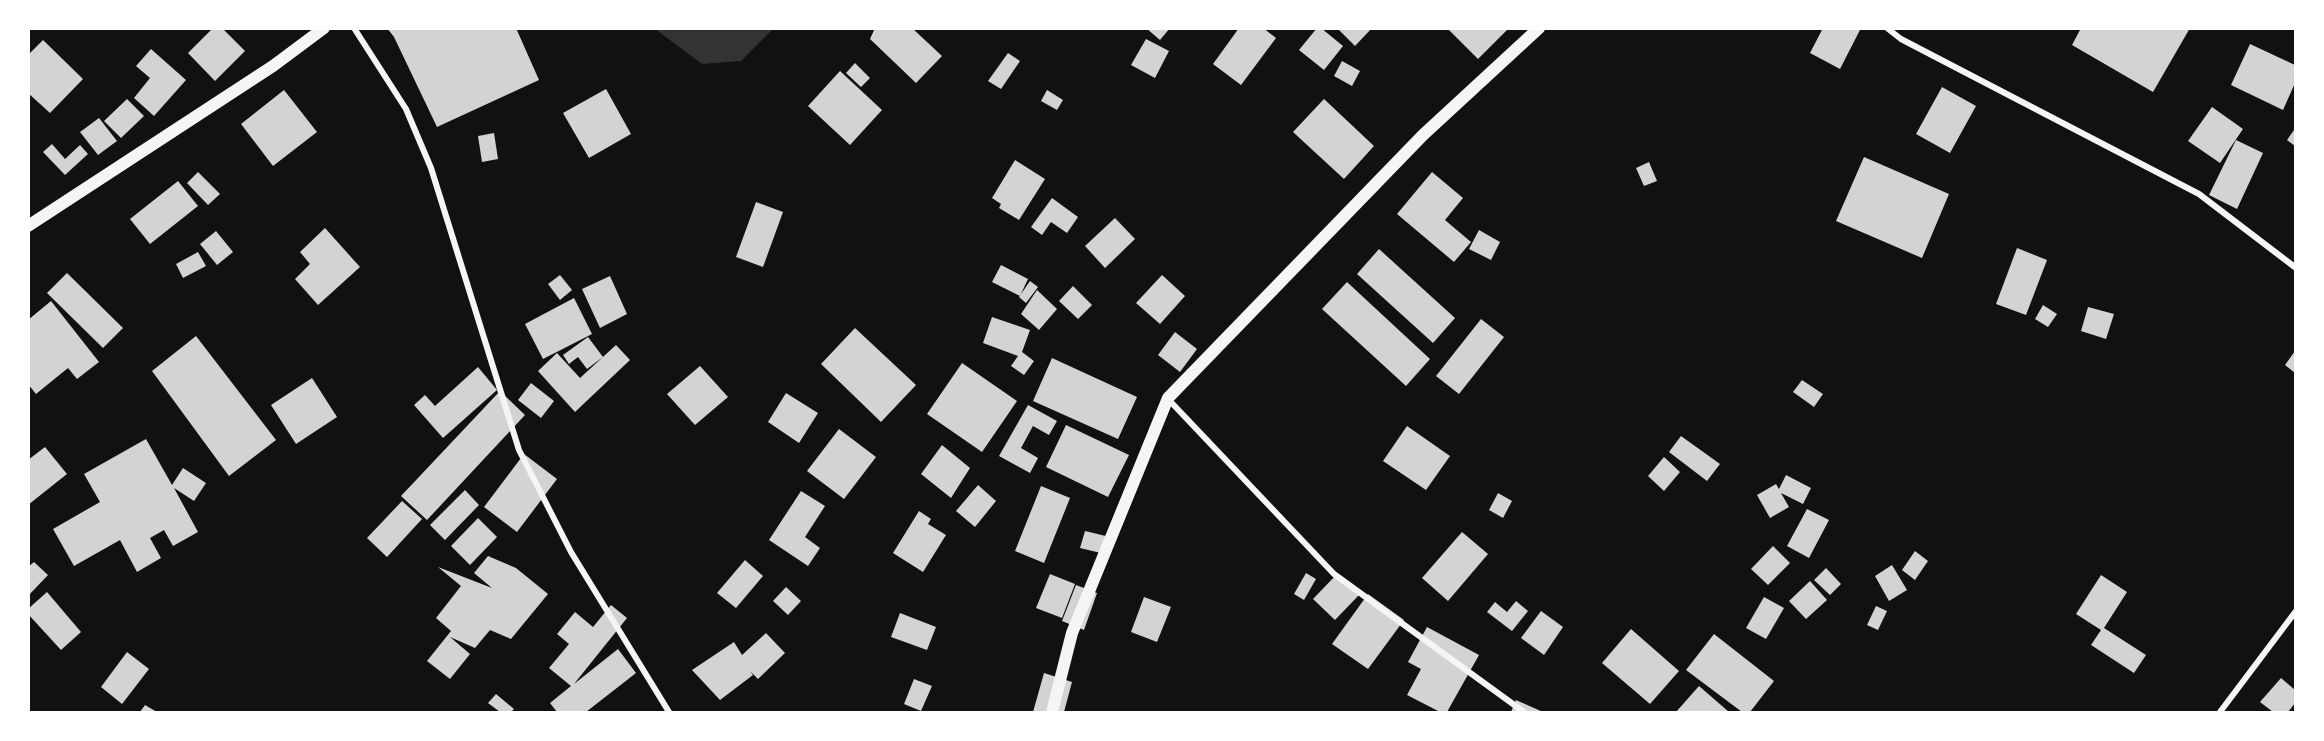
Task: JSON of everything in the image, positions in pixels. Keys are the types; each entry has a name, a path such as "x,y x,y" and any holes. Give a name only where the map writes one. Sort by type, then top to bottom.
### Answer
{"main road":[{"path":"28,226 273,66 324,28"},
{"path":"1052,712 1072,633 1168,398 1423,135 1539,28"}],"street":[{"path":"354,28 406,109 431,168 519,450 571,552 669,712"},
{"path":"1887,28 1901,39 2199,194 2295,268"},
{"path":"1168,398 1334,573 1524,712"},
{"path":"2220,712 2295,611"}],"shaded area":[{"path":"655,29 773,29 741,61 702,64"}],"building":[{"path":"213,28 222,28 245,51 215,81 188,53"},
{"path":"387,28 516,28 539,80 437,127 394,37"},
{"path":"875,28 912,28 942,56 916,83 870,39"},
{"path":"1146,28 1170,28 1160,40"},
{"path":"1239,28 1263,28 1276,38 1241,85 1213,64"},
{"path":"1317,28 1321,28 1343,46 1324,70 1299,50"},
{"path":"1337,28 1372,28 1355,46"},
{"path":"1447,28 1509,28 1478,59"},
{"path":"1823,28 1861,28 1840,69 1810,53"},
{"path":"2081,28 2190,28 2153,92 2072,45"},
{"path":"1146,39 1169,51 1155,78 1131,65"},
{"path":"43,40 83,79 50,113 28,93 28,55"},
{"path":"2250,44 2295,65 2295,83 2283,110 2231,85"},
{"path":"151,49 186,80 154,116 134,98 150,78 136,66"},
{"path":"1008,53 1020,61 1001,89 988,81"},
{"path":"1342,61 1360,71 1352,86 1334,76"},
{"path":"855,63 870,78 861,87 846,73"},
{"path":"840,71 882,110 850,145 808,106"},
{"path":"1942,87 1976,106 1950,153 1916,134"},
{"path":"606,89 631,134 589,158 563,113"},
{"path":"284,90 317,132 273,166 241,124"},
{"path":"1047,90 1063,100 1057,110 1041,101"},
{"path":"127,99 144,116 121,138 104,121"},
{"path":"1324,99 1374,146 1344,179 1293,132"},
{"path":"2212,107 2243,129 2220,163 2188,141"},
{"path":"99,118 117,141 98,155 80,132"},
{"path":"2295,131 2295,146 2287,140"},
{"path":"494,133 498,159 482,162 478,136"},
{"path":"2236,140 2263,153 2237,209 2209,195"},
{"path":"52,144 65,159 80,145 88,154 65,175 43,152"},
{"path":"1864,157 1949,194 1922,258 1836,221"},
{"path":"1015,160 1045,179 1019,220 999,208 1001,204 992,198"},
{"path":"1649,162 1657,181 1644,186 1636,168"},
{"path":"198,172 220,194 208,205 187,183"},
{"path":"1432,172 1463,198 1445,220 1471,242 1454,262 1397,214"},
{"path":"178,181 198,206 150,244 130,219"},
{"path":"1052,198 1078,217 1067,233 1051,222 1042,235 1031,227"},
{"path":"756,202 783,212 763,267 736,257"},
{"path":"1115,218 1135,239 1105,268 1085,246"},
{"path":"325,228 360,267 318,305 295,279 310,264 300,252"},
{"path":"1479,230 1500,242 1491,260 1469,249"},
{"path":"216,231 233,252 217,265 200,244"},
{"path":"2017,248 2047,260 2026,315 1996,304"},
{"path":"1379,249 1455,318 1433,343 1357,274"},
{"path":"198,252 206,266 183,278 176,264"},
{"path":"1001,265 1028,279 1020,296 992,282"},
{"path":"67,273 123,328 103,348 47,293"},
{"path":"560,275 572,290 560,300 548,284"},
{"path":"1162,275 1185,296 1160,324 1136,303"},
{"path":"610,276 627,314 600,328 582,289"},
{"path":"1030,281 1038,287 1026,303 1019,297"},
{"path":"1347,282 1430,359 1406,386 1322,309"},
{"path":"1073,286 1092,305 1078,319 1059,301"},
{"path":"1037,290 1057,309 1039,330 1021,314"},
{"path":"574,298 592,334 543,359 525,324"},
{"path":"51,301 99,362 77,379 68,368 36,394 28,384 28,320"},
{"path":"2043,305 2057,314 2048,327 2035,319"},
{"path":"2088,307 2114,314 2106,339 2081,331"},
{"path":"992,317 1030,330 1022,352 1034,361 1024,375 1011,366 1018,356 983,343"},
{"path":"1481,319 1504,337 1459,394 1436,376"},
{"path":"855,328 916,385 881,422 821,364"},
{"path":"1175,332 1197,349 1180,372 1158,355"},
{"path":"196,336 276,440 229,476 152,371"},
{"path":"588,337 603,357 587,369 578,357 569,364 563,355"},
{"path":"616,345 630,360 575,412 538,371 557,353 580,378"},
{"path":"2295,351 2295,373 2285,365"},
{"path":"1052,358 1137,397 1118,439 1033,401"},
{"path":"962,363 1017,401 982,452 927,414"},
{"path":"700,366 728,397 695,425 667,394"},
{"path":"478,367 497,390 443,438 414,405 425,395 435,406"},
{"path":"312,378 337,417 296,444 271,405"},
{"path":"1802,380 1823,394 1814,407 1793,392"},
{"path":"531,383 554,401 541,418 518,400"},
{"path":"500,391 525,415 427,520 401,496"},
{"path":"786,393 818,413 799,443 768,422"},
{"path":"1028,405 1057,421 1049,435 1033,426 1021,448 1038,458 1030,473 999,456"},
{"path":"1066,425 1129,455 1108,497 1046,467"},
{"path":"1407,426 1450,456 1426,490 1383,461"},
{"path":"839,429 876,457 844,499 807,471"},
{"path":"1681,436 1720,464 1707,481 1669,452"},
{"path":"146,439 172,485 183,468 206,483 194,501 174,488 198,532 173,546 164,530 150,538 161,558 137,572 120,540 74,566 53,529 100,502 84,474"},
{"path":"942,445 970,468 951,498 921,474"},
{"path":"45,447 67,474 28,505 28,460"},
{"path":"524,454 557,479 517,532 484,507"},
{"path":"1664,457 1680,472 1664,491 1648,476"},
{"path":"1786,475 1811,488 1803,504 1781,493 1789,507 1770,518 1757,495 1776,484 1779,489"},
{"path":"978,485 996,501 975,527 956,511"},
{"path":"1041,486 1070,498 1044,563 1015,551"},
{"path":"465,490 479,505 445,540 430,525"},
{"path":"801,491 825,506 805,537 820,548 808,566 769,540"},
{"path":"1498,493 1512,501 1503,518 1489,510"},
{"path":"402,501 422,519 387,557 367,538"},
{"path":"1807,509 1829,520 1809,558 1787,546"},
{"path":"919,511 931,519 928,524 946,535 923,572 893,553"},
{"path":"478,518 497,537 470,565 451,546"},
{"path":"1085,531 1110,537 1105,554 1080,548"},
{"path":"1462,532 1488,554 1448,601 1422,578"},
{"path":"1773,546 1790,563 1768,585 1751,569"},
{"path":"1915,551 1928,561 1915,580 1902,570"},
{"path":"488,556 516,568 548,594 511,639 490,630 475,648 450,637 470,654 450,679 427,661 451,631 436,618 461,586 438,567 492,588 474,573"},
{"path":"745,560 763,576 736,608 717,593"},
{"path":"34,562 48,575 28,596 28,567"},
{"path":"1892,565 1907,590 1889,601 1875,576"},
{"path":"1826,568 1841,584 1830,595 1814,580"},
{"path":"1306,573 1316,579 1304,600 1294,594"},
{"path":"1050,574 1075,584 1062,618 1036,608"},
{"path":"1337,574 1359,595 1335,620 1313,599"},
{"path":"2101,575 2127,592 2104,628 2146,655 2134,673 2091,645 2101,630 2076,614"},
{"path":"1810,581 1827,600 1806,619 1789,601"},
{"path":"1076,585 1097,593 1084,630 1062,621"},
{"path":"786,587 801,601 788,615 773,601"},
{"path":"47,592 81,632 61,650 28,614 28,609"},
{"path":"1368,594 1404,620 1368,669 1332,644"},
{"path":"1144,597 1171,607 1157,642 1131,632"},
{"path":"1764,597 1784,608 1766,639 1746,628"},
{"path":"1516,601 1528,611 1512,631 1487,612 1495,602 1507,612"},
{"path":"611,605 627,618 574,684 618,649 636,673 586,712 557,712 550,703 571,686 549,668 569,644 557,634 575,612 593,627"},
{"path":"1876,606 1887,611 1878,630 1867,625"},
{"path":"1541,611 1563,627 1544,655 1521,638"},
{"path":"900,613 936,627 927,650 891,637"},
{"path":"1427,627 1479,655 1447,712 1440,712 1407,695 1421,669 1408,662"},
{"path":"1631,629 1679,671 1650,704 1602,663"},
{"path":"766,633 785,653 758,679 750,671 753,675 720,700 692,670 734,642 742,655"},
{"path":"1714,634 1774,681 1750,712 1742,712 1686,670"},
{"path":"127,652 149,669 122,704 101,687"},
{"path":"1044,673 1072,682 1064,712 1033,712"},
{"path":"2281,678 2295,690 2295,703 2288,712 2273,712 2260,702"},
{"path":"914,679 932,686 921,711 904,704"},
{"path":"1699,686 1729,712 1676,712"},
{"path":"496,694 514,709 511,712 500,712 488,703"},
{"path":"1516,700 1543,712 1511,712"},
{"path":"145,705 157,712 140,712"}]}
